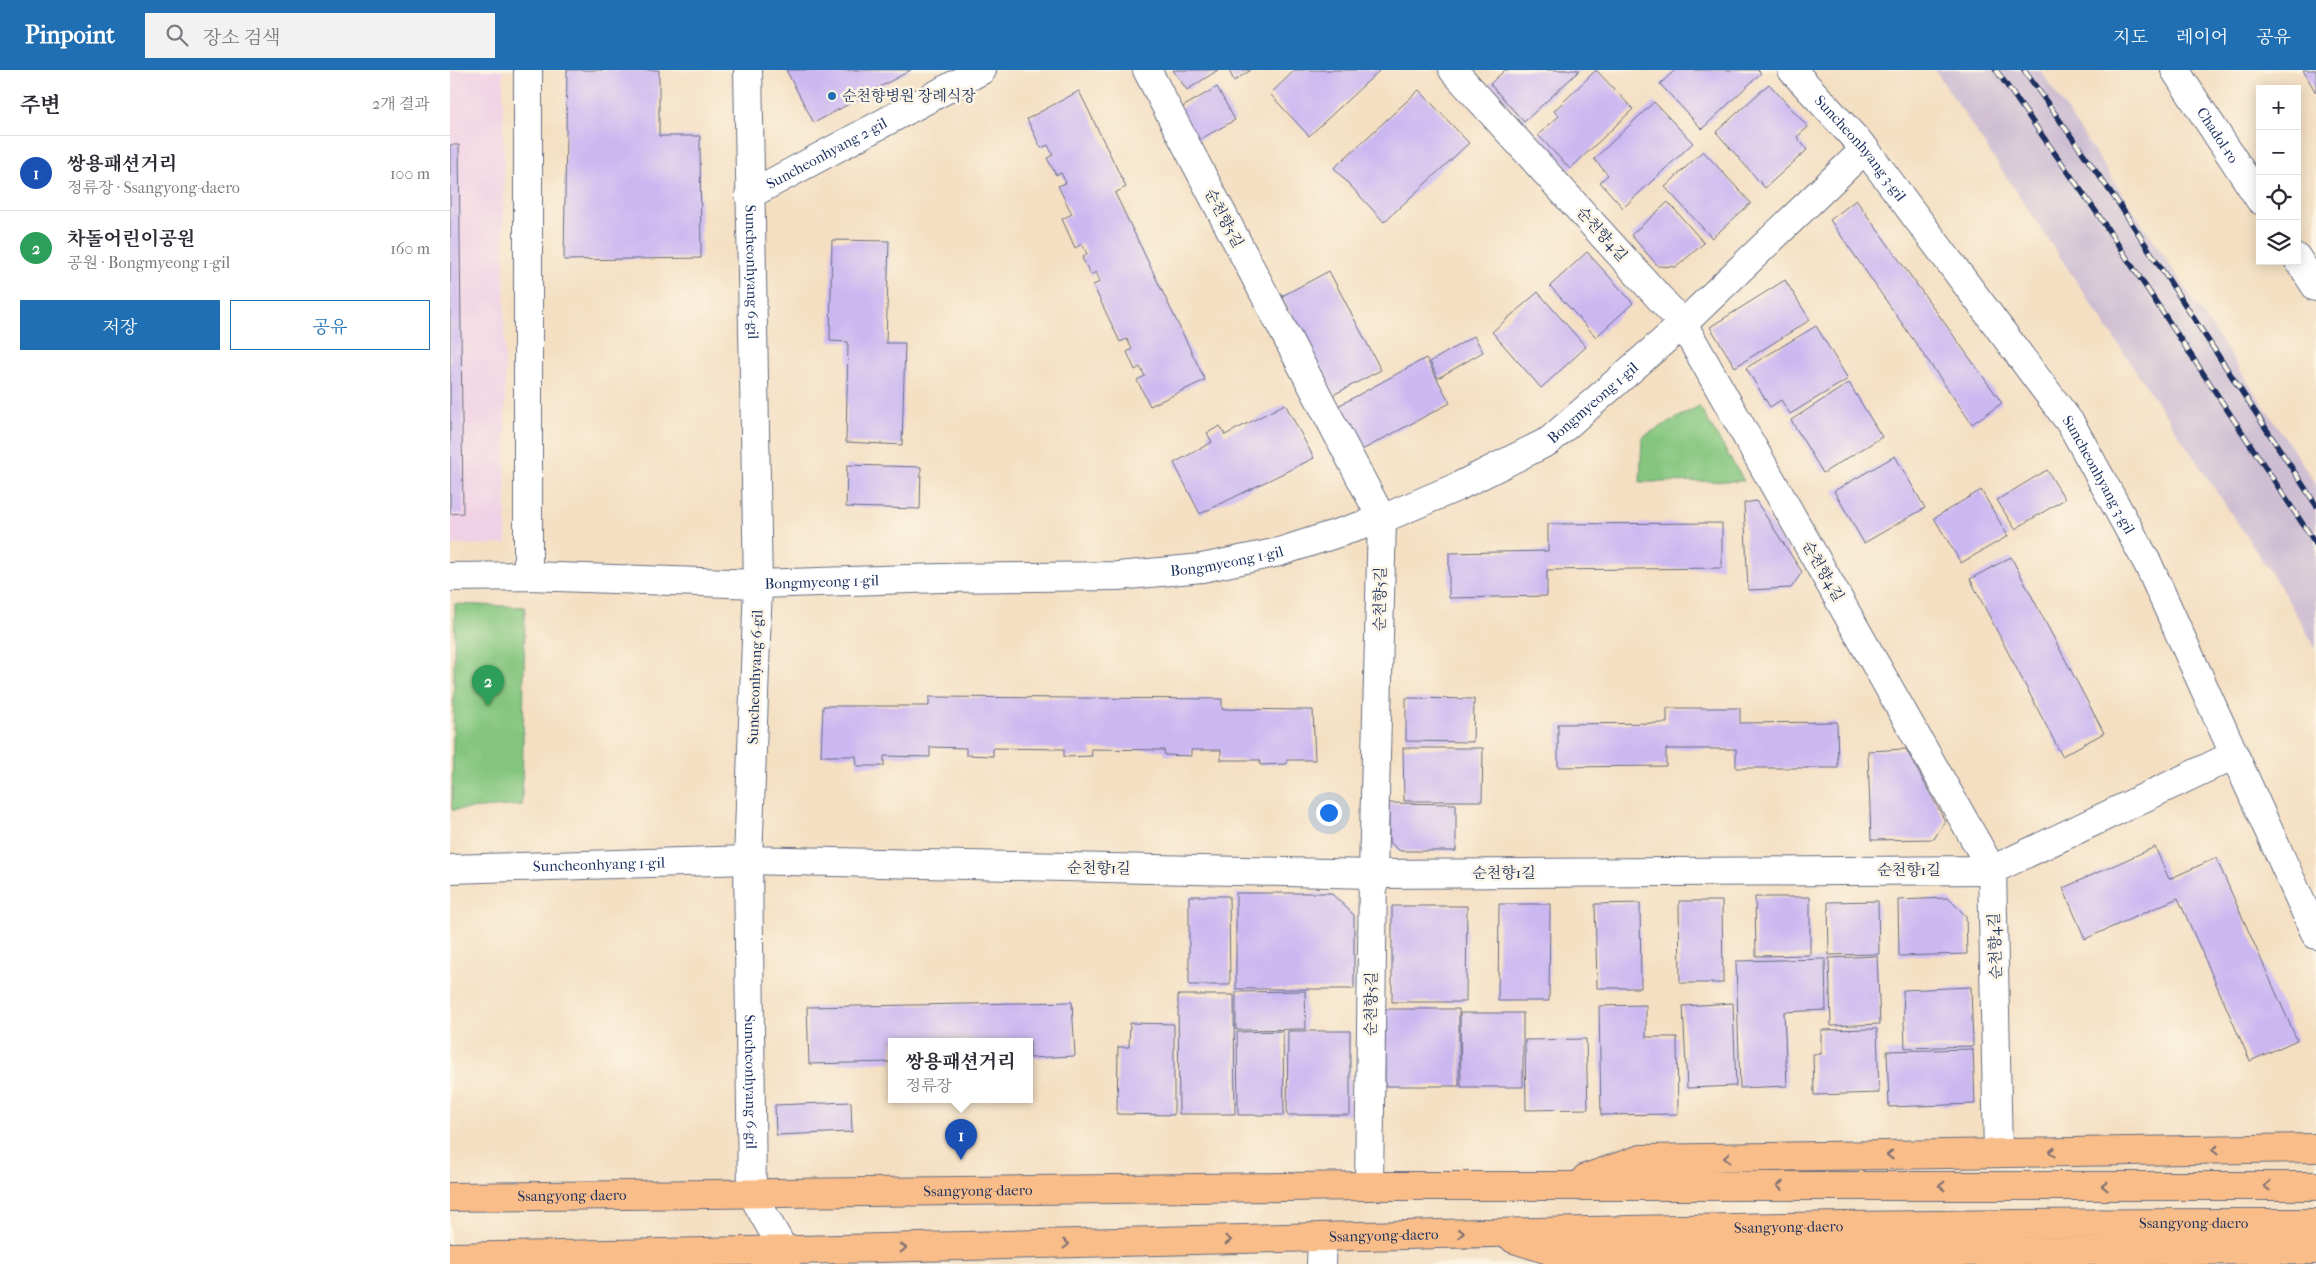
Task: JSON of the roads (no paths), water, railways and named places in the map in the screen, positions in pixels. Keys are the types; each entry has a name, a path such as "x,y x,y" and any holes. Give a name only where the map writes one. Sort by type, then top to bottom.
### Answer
{"main road":[{"path":"1565,1186 1641,1159 2316,1148"},
{"name":"Ssangyong-daero","path":"450,1197 1370,1186 2316,1186"},
{"name":"Ssangyong-daero","path":"450,1257 785,1258 1321,1251 1493,1232 2089,1222 2316,1223"},
{"path":"1493,1232 1561,1254 2088,1258 2316,1250"}],"street":[{"path":"528,70 528,576"},
{"name":"Suncheonhyang 6-gil","path":"748,70 758,584 748,860 752,1194"},
{"name":"Suncheonhyang 2-gil","path":"749,195 982,70"},
{"name":"순천향5길","path":"1147,70 1382,519 1373,874 1370,1186"},
{"name":"순천향4길","path":"1453,70 1683,324 1992,870 1998,1153"},
{"name":"Suncheonhyang 3-gil","path":"1792,70 1865,149 2071,424 2148,564 2316,935"},
{"name":"Chadol-ro","path":"2175,70 2256,194"},
{"name":"Bongmyeong 1-gil","path":"450,576 528,576 758,584 942,578 1118,576 1202,568 1279,552 1382,519 1457,487 1549,441 1683,324 1865,149"},
{"path":"2301,264 2316,287"},
{"name":"순천향1길","path":"748,860 1373,874 1992,870 2234,755"},
{"name":"Suncheonhyang 1-gil","path":"450,869 748,860"},
{"path":"752,1194 785,1258"}],"railway":[{"path":"1996,70 2097,213 2316,544"},
{"path":"2024,70 2117,201 2316,505"}],"place":[{"name":"순천향병원 장례식장","path":"832,96"},
{"name":"차돌어린이공원","path":"488,706"},
{"name":"쌍용패션거리","path":"961,1160"}]}
